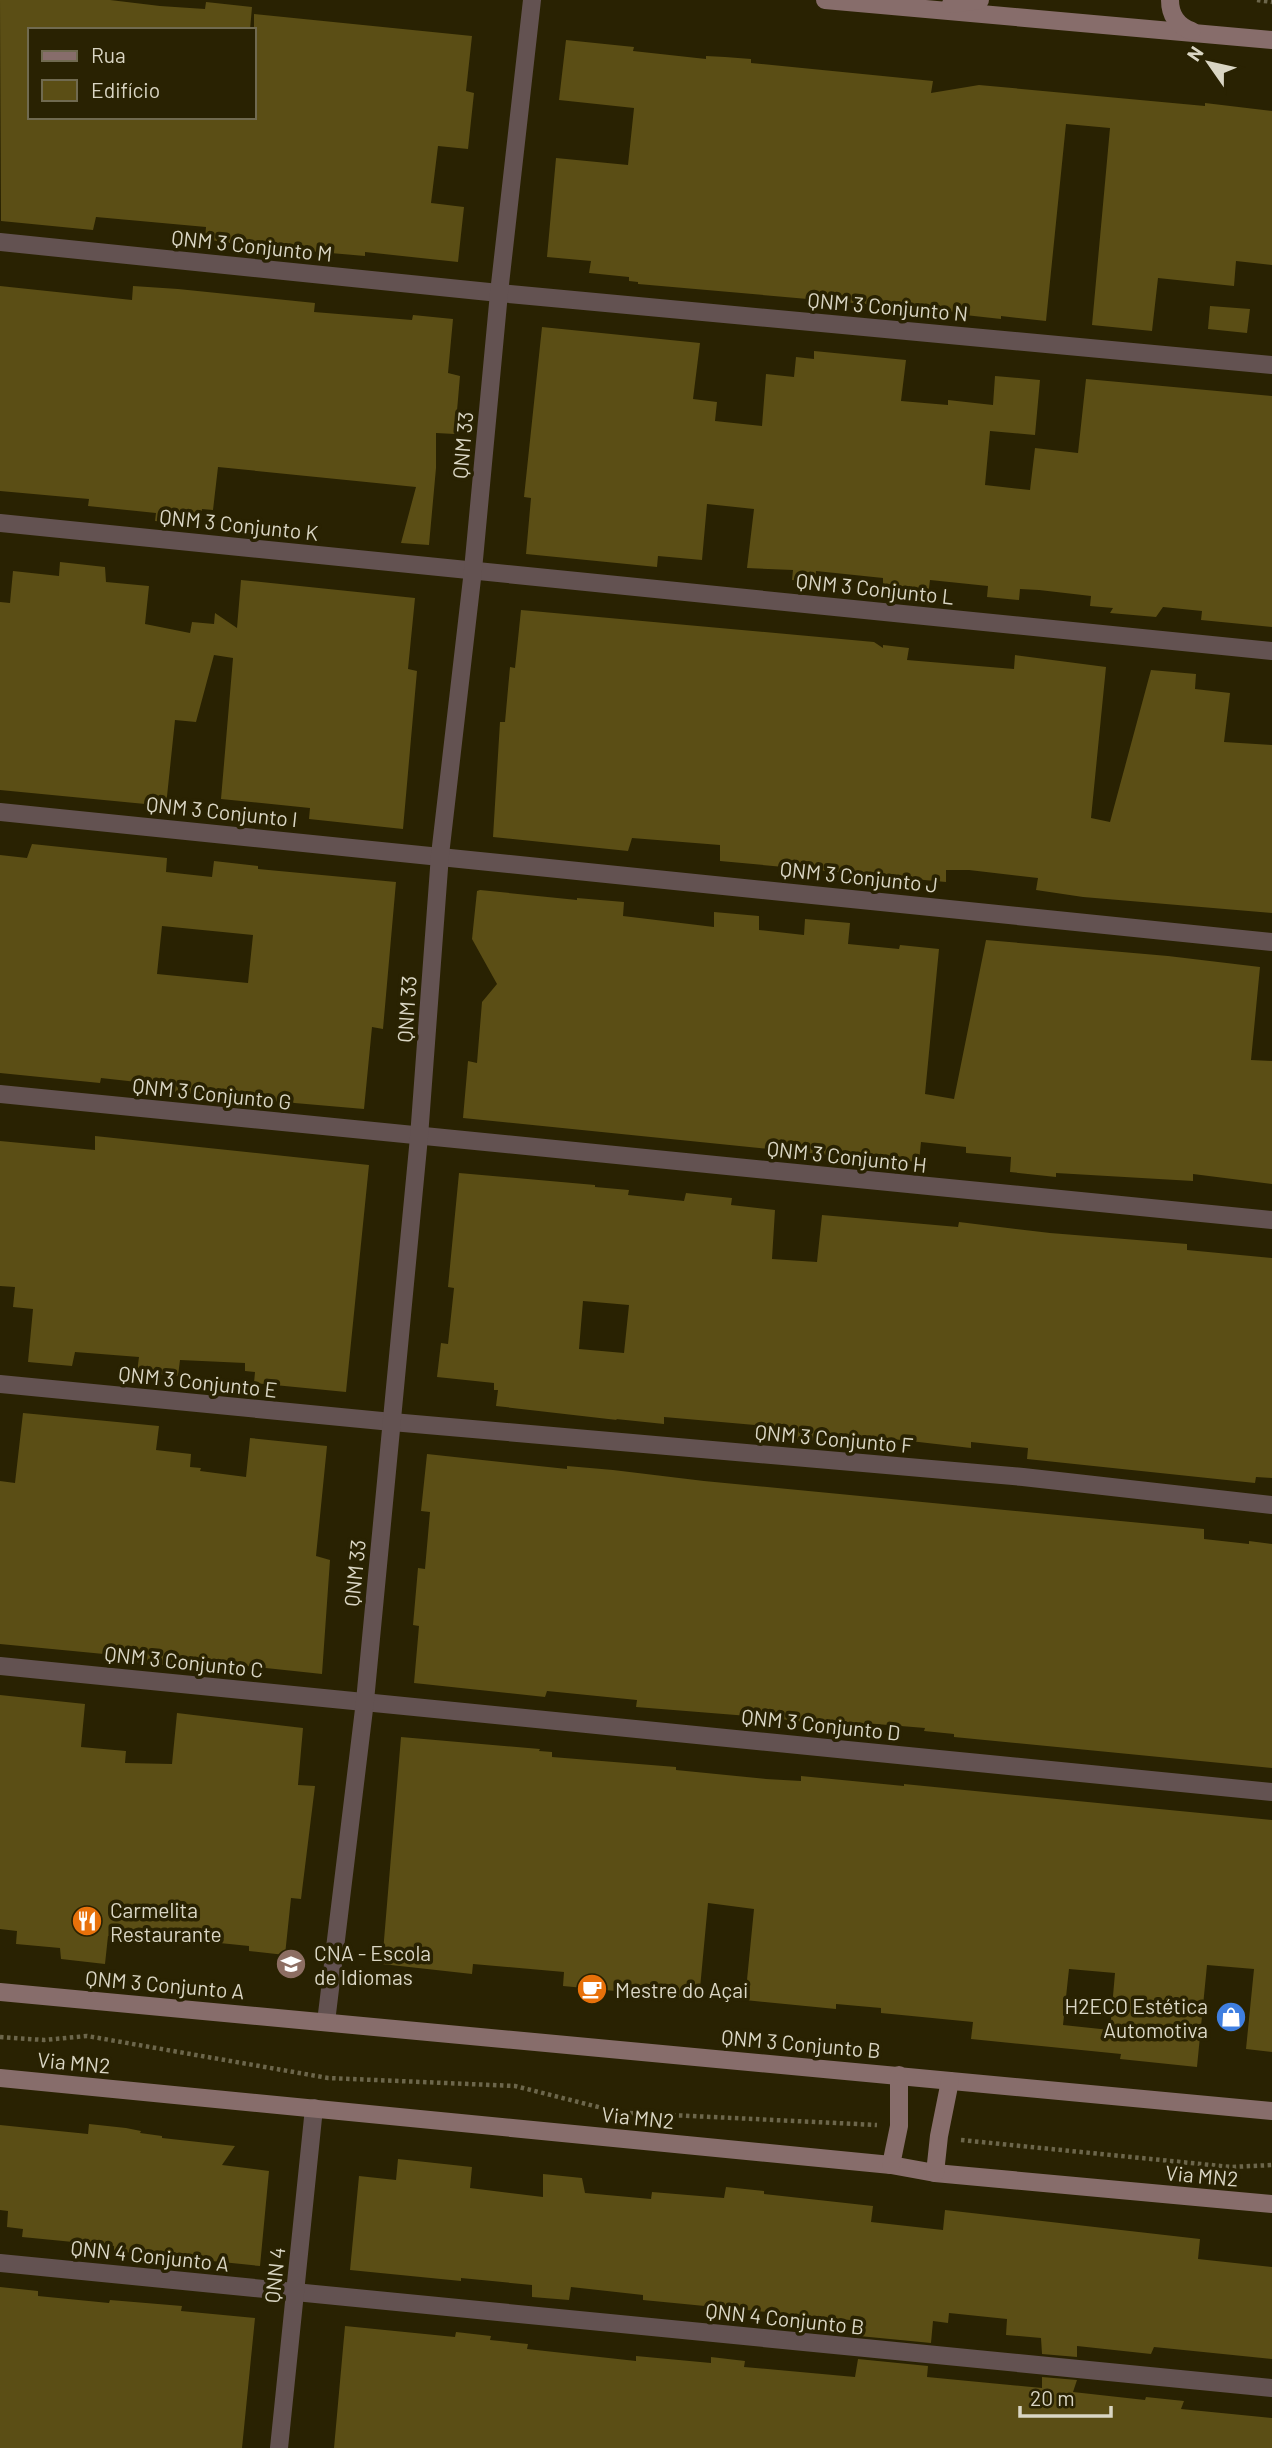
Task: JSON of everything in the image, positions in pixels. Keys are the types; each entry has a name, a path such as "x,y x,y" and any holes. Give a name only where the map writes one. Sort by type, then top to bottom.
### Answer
{"main road":[{"path":"825,0 1272,40"},
{"path":"920,8 979,0"},
{"path":"1170,0 1171,14 1178,23 1187,30 1199,33"},
{"name":"QNM 3 Conjunto A","path":"0,1992 326,2022"},
{"name":"QNM 3 Conjunto B","path":"326,2022 1272,2111"},
{"path":"891,2165 899,2126 899,2075"},
{"name":"Via MN2","path":"0,2078 891,2165 935,2173 1272,2204"},
{"path":"935,2173 950,2081"}],"street":[{"name":"QNM 33","path":"326,2022 365,1701 418,1137 440,855 473,570 499,293 532,0"},
{"name":"QNM 3 Conjunto M","path":"0,243 499,293"},
{"name":"QNM 3 Conjunto N","path":"499,293 1272,365"},
{"name":"QNM 3 Conjunto K","path":"0,523 473,570"},
{"name":"QNM 3 Conjunto L","path":"473,570 1272,651"},
{"name":"QNM 3 Conjunto I","path":"0,812 440,855"},
{"name":"QNM 3 Conjunto J","path":"440,855 1272,942"},
{"name":"QNM 3 Conjunto G","path":"0,1094 418,1137"},
{"name":"QNM 3 Conjunto H","path":"418,1137 1272,1220"},
{"name":"QNM 3 Conjunto E","path":"0,1384 392,1422"},
{"name":"QNM 3 Conjunto F","path":"392,1422 1023,1477 1272,1505"},
{"name":"QNM 3 Conjunto C","path":"0,1666 365,1701"},
{"name":"QNM 3 Conjunto D","path":"365,1701 1272,1792"},
{"name":"QNN 4","path":"279,2448 314,2108"},
{"name":"QNN 4 Conjunto A","path":"0,2263 295,2292"},
{"name":"QNN 4 Conjunto B","path":"295,2292 1272,2388"}],"path":[{"path":"1257,0 1272,2"},
{"path":"0,2037 44,2040 87,2036 328,2078 515,2085 618,2112 899,2126"},
{"path":"939,2136 987,2144 1231,2167 1272,2165"}],"building":[{"path":"0,0 110,0 205,9 206,2 252,7 250,28 28,28 28,119 256,119 254,14 472,36 466,91 474,93 468,149 438,146 431,203 464,207 458,262 365,252 365,256 229,243 205,239 206,227 96,217 93,230 1,221"},
{"path":"566,40 634,47 633,51 706,59 706,56 751,59 751,63 933,81 931,93 979,85 1272,111 1272,265 1236,261 1234,286 1158,278 1152,331 1092,325 1110,128 1066,124 1046,321 638,284 629,281 629,277 589,273 591,261 547,257 556,158 628,165 634,108 559,100"},
{"path":"0,286 132,300 133,286 178,289 315,303 314,312 412,320 413,315 453,319 448,373 460,376 455,434 436,433 436,468 429,545 401,543 416,487 218,467 213,510 202,509 201,525 155,521 156,513 88,506 89,499 0,491"},
{"path":"1210,306 1250,309 1247,333 1208,329"},
{"path":"542,327 700,343 693,399 717,402 715,421 762,426 766,374 794,377 796,357 814,359 814,351 906,360 901,401 948,405 948,400 993,405 995,376 1040,380 1035,435 990,431 985,485 1030,490 1035,448 1078,453 1086,379 1272,396 1272,627 1201,620 1202,611 1163,607 1156,617 1110,613 1113,608 1090,606 1091,596 1039,590 1020,589 1019,600 987,597 988,586 930,580 928,596 883,591 883,578 816,571 815,583 792,580 793,570 747,568 754,509 707,504 702,560 658,556 657,567 526,554 531,498 524,497"},
{"path":"60,562 105,567 106,582 149,586 145,624 190,633 192,622 214,624 215,613 237,628 241,580 415,598 408,669 417,671 403,829 309,819 310,808 221,799 233,658 214,655 196,722 175,720 166,806 0,790 0,602 10,603 13,571 59,576"},
{"path":"521,610 874,642 883,648 883,645 909,648 907,660 1014,669 1015,655 1106,667 1091,818 1110,822 1151,670 1196,674 1195,689 1230,693 1224,742 1272,745 1272,913 1083,897 1036,890 1038,878 969,870 946,870 946,882 720,861 720,845 632,838 628,851 493,837 500,722 505,722 510,667 515,668"},
{"path":"32,844 167,858 166,872 212,877 214,861 258,866 258,869 396,882 383,1029 372,1027 364,1109 146,1090 146,1083 101,1078 100,1083 0,1073 0,855 27,858","holes":["162,926 253,935 248,983 157,974"]},
{"path":"477,891 624,902 623,916 714,927 714,912 759,916 759,930 804,935 805,919 850,923 848,944 899,949 900,945 939,949 925,1094 954,1099 986,940 1260,967 1251,1060 1272,1061 1272,1184 1193,1174 1193,1181 1056,1173 1056,1177 1010,1172 1011,1157 966,1153 966,1147 921,1142 919,1162 463,1118 468,1061 477,1063 482,1002 497,984 472,939"},
{"path":"95,1136 369,1165 346,1392 254,1383 255,1372 245,1371 245,1363 180,1360 178,1376 137,1372 139,1357 75,1352 72,1366 28,1362 33,1309 13,1307 15,1287 0,1286 0,1141 95,1150"},
{"path":"459,1173 595,1185 629,1190 628,1195 684,1201 686,1193 732,1198 731,1205 775,1210 772,1259 817,1262 822,1215 958,1227 959,1222 1050,1233 1187,1244 1187,1250 1272,1258 1272,1478 1256,1477 1255,1483 1027,1459 1028,1448 971,1442 971,1448 875,1437 892,1448 753,1435 755,1425 664,1417 664,1424 496,1406 498,1390 494,1390 494,1383 437,1377 441,1343 448,1344 454,1288 448,1287","holes":["583,1301 629,1305 624,1353 579,1349"]},
{"path":"23,1413 159,1426 156,1450 191,1454 190,1467 201,1468 200,1471 246,1477 250,1438 327,1446 316,1556 330,1560 322,1674 227,1664 226,1667 181,1662 181,1667 135,1662 135,1657 0,1644 0,1481 15,1483"},
{"path":"427,1454 1204,1529 1204,1539 1272,1544 1272,1768 954,1737 954,1734 924,1731 925,1728 864,1723 863,1729 772,1718 636,1707 637,1700 547,1691 545,1697 414,1683 419,1626 413,1625 418,1568 425,1569 430,1512 421,1511"},
{"path":"0,1695 85,1704 81,1747 126,1751 125,1763 172,1764 177,1713 303,1728 298,1785 315,1786 301,1899 291,1898 285,1955 249,1951 249,1946 200,1941 199,1945 154,1942 155,1936 108,1936 105,1964 61,1959 60,1948 16,1944 17,1931 0,1929"},
{"path":"401,1737 540,1749 539,1751 552,1752 552,1757 676,1767 676,1770 766,1779 801,1781 801,1776 904,1784 1272,1820 1272,2052 1246,2049 1254,1969 1207,1965 1197,2067 1120,2059 1121,2054 971,2039 973,2022 881,2013 881,2008 836,2004 836,2009 745,2000 754,1909 708,1903 699,1999 563,1986 564,1972 473,1964 472,1974 382,1964","holes":["1069,1969 1115,1973 1110,2030 1063,2025"]},
{"path":"89,2124 126,2128 162,2138 235,2146 222,2165 269,2171 260,2266 114,2251 114,2246 22,2237 23,2229 7,2227 8,2211 0,2210 0,2125 88,2134"},
{"path":"398,2159 472,2167 470,2188 543,2197 543,2174 582,2178 585,2193 651,2199 652,2192 724,2198 726,2187 873,2206 871,2222 943,2230 945,2210 1200,2239 1198,2259 1272,2267 1272,2359 1154,2347 1151,2354 1077,2346 1077,2357 1042,2354 1041,2338 1006,2335 1007,2319 949,2313 948,2323 933,2321 931,2343 859,2336 860,2321 643,2300 643,2295 571,2287 569,2300 532,2297 532,2285 350,2270 359,2176 396,2180"},
{"path":"0,2287 38,2291 38,2296 182,2306 181,2311 255,2318 242,2448 0,2448"},
{"path":"345,2326 455,2337 456,2332 491,2336 490,2340 528,2344 527,2349 636,2361 636,2356 711,2363 711,2357 745,2361 744,2367 855,2377 858,2359 928,2366 927,2377 1042,2388 1042,2377 1077,2380 1073,2392 1145,2400 1146,2397 1184,2401 1181,2409 1272,2418 1272,2448 334,2448"}],"place":[{"name":"Carmelita Restaurante","path":"87,1921"},
{"name":"CNA - Escola de Idiomas","path":"291,1964"},
{"name":"Mestre do Açai","path":"592,1989"},
{"name":"H2ECO Estética Automotiva","path":"1231,2017"}]}
